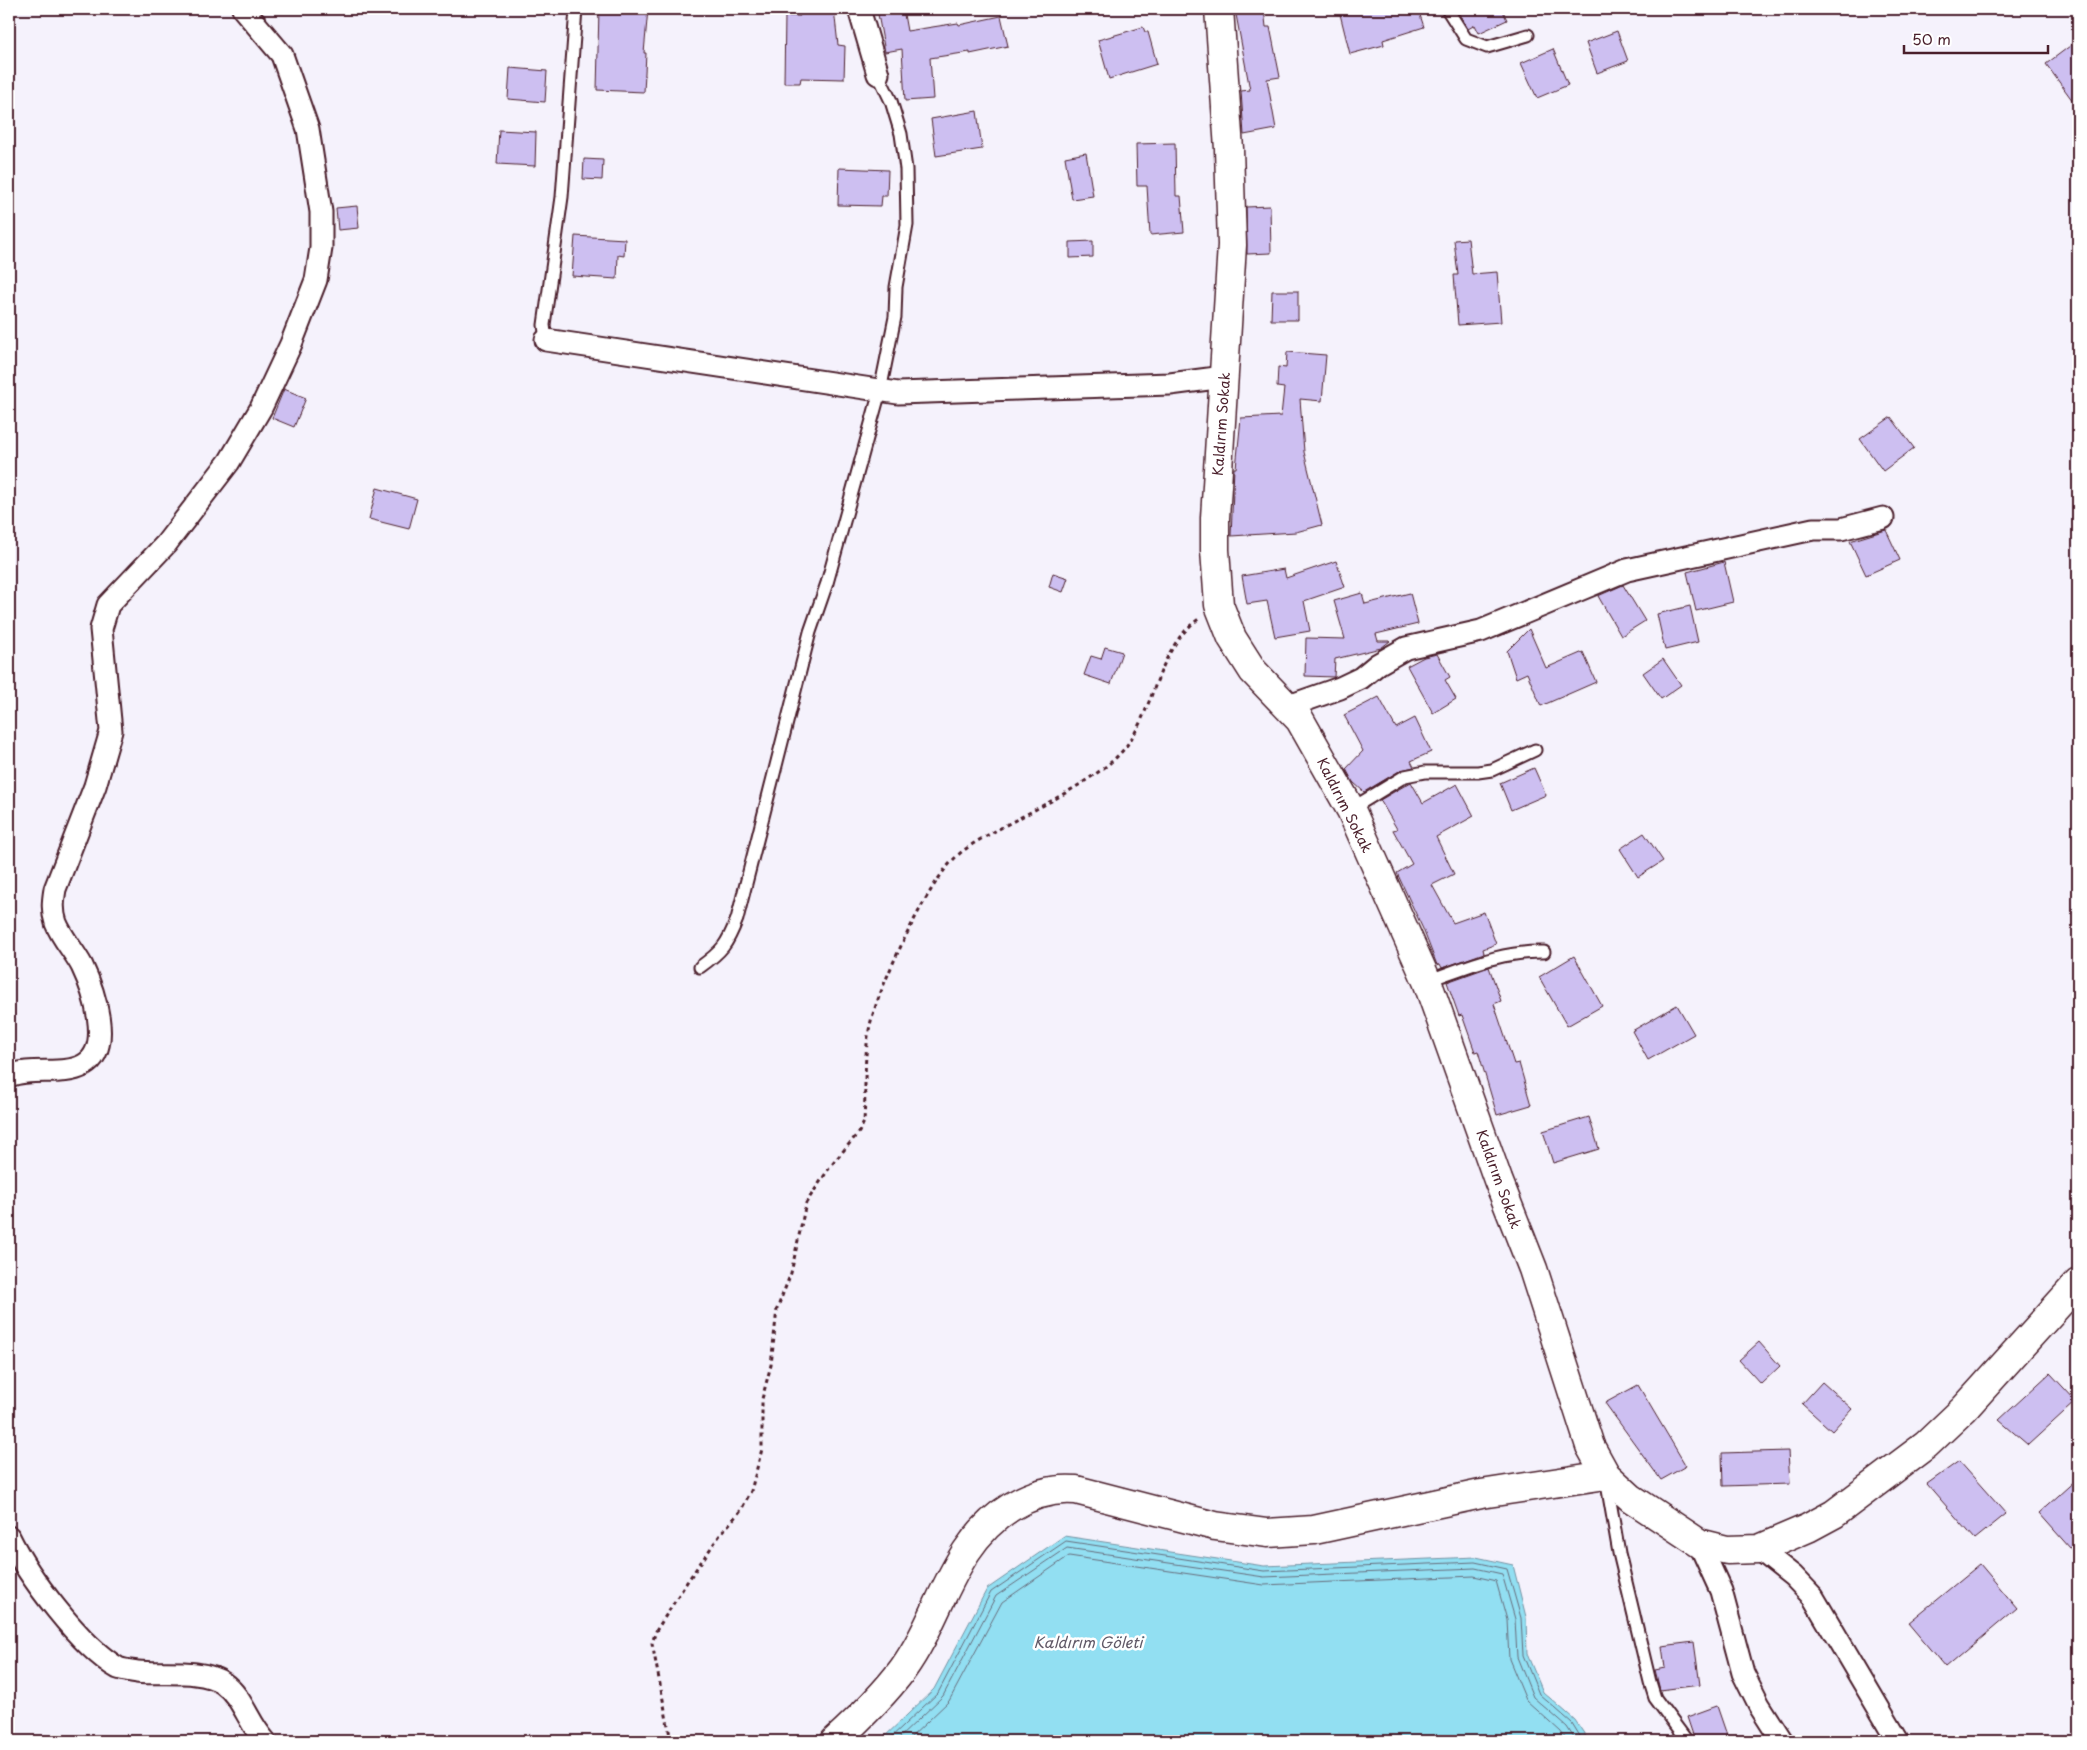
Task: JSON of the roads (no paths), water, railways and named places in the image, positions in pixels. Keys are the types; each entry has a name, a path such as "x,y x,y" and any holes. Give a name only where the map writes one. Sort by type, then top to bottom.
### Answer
{"street":[{"path":"9,1076 20,1072 73,1070 89,1062 99,1042 97,1007 81,965 56,923 52,906 55,889 94,786 110,731 101,629 104,615 108,605 166,544 229,462 261,408 291,344 316,280 321,248 320,212 308,129 282,54 243,9"},
{"path":"859,9 878,74"},
{"name":"Kaldırım Sokak","path":"1219,9 1232,245 1215,518 1219,605 1232,638 1253,670 1289,706 1312,740 1351,810 1427,981 1498,1180 1533,1268 1590,1446 1606,1475 1631,1498 1699,1542 1727,1550 1760,1549"},
{"path":"546,340 898,393 1170,384 1224,378"},
{"path":"1289,706 1354,681 1406,648 1481,631 1627,570 1813,529 1841,529 1883,518"},
{"path":"1898,1741 1812,1597 1793,1576 1760,1549 1808,1528 1834,1514 1926,1445 1964,1409 2078,1282"},
{"path":"835,1741 870,1709 903,1669 921,1639 957,1564 984,1526 1023,1499 1040,1492 1061,1488 1076,1490 1215,1526 1267,1534 1314,1530 1481,1494 1606,1475"},
{"path":"9,1537 19,1557 49,1600 86,1642 106,1660 120,1669 215,1678 233,1692 254,1728 264,1741"},
{"path":"1699,1542 1721,1591 1743,1673 1759,1705 1782,1741"}],"lane":[{"path":"546,340 544,325 562,197 576,9"},
{"path":"1447,9 1466,38 1487,47 1528,35"},
{"path":"700,967 721,952 728,942 737,919 810,632 827,583 880,391 895,317 896,287 904,251 906,196 901,134 891,102 878,74"},
{"path":"1351,810 1404,776 1425,772 1478,772 1492,770 1535,750"},
{"path":"1427,981 1501,955 1520,952 1544,952"},
{"path":"1606,1475 1620,1553 1650,1682 1656,1698 1687,1741"}],"water":[{"name":"Kaldırım Göleti","path":"1064,1536 1264,1566 1476,1557 1513,1565 1526,1617 1527,1654 1543,1692 1575,1720 1589,1741 880,1741 934,1689 987,1589"}]}
